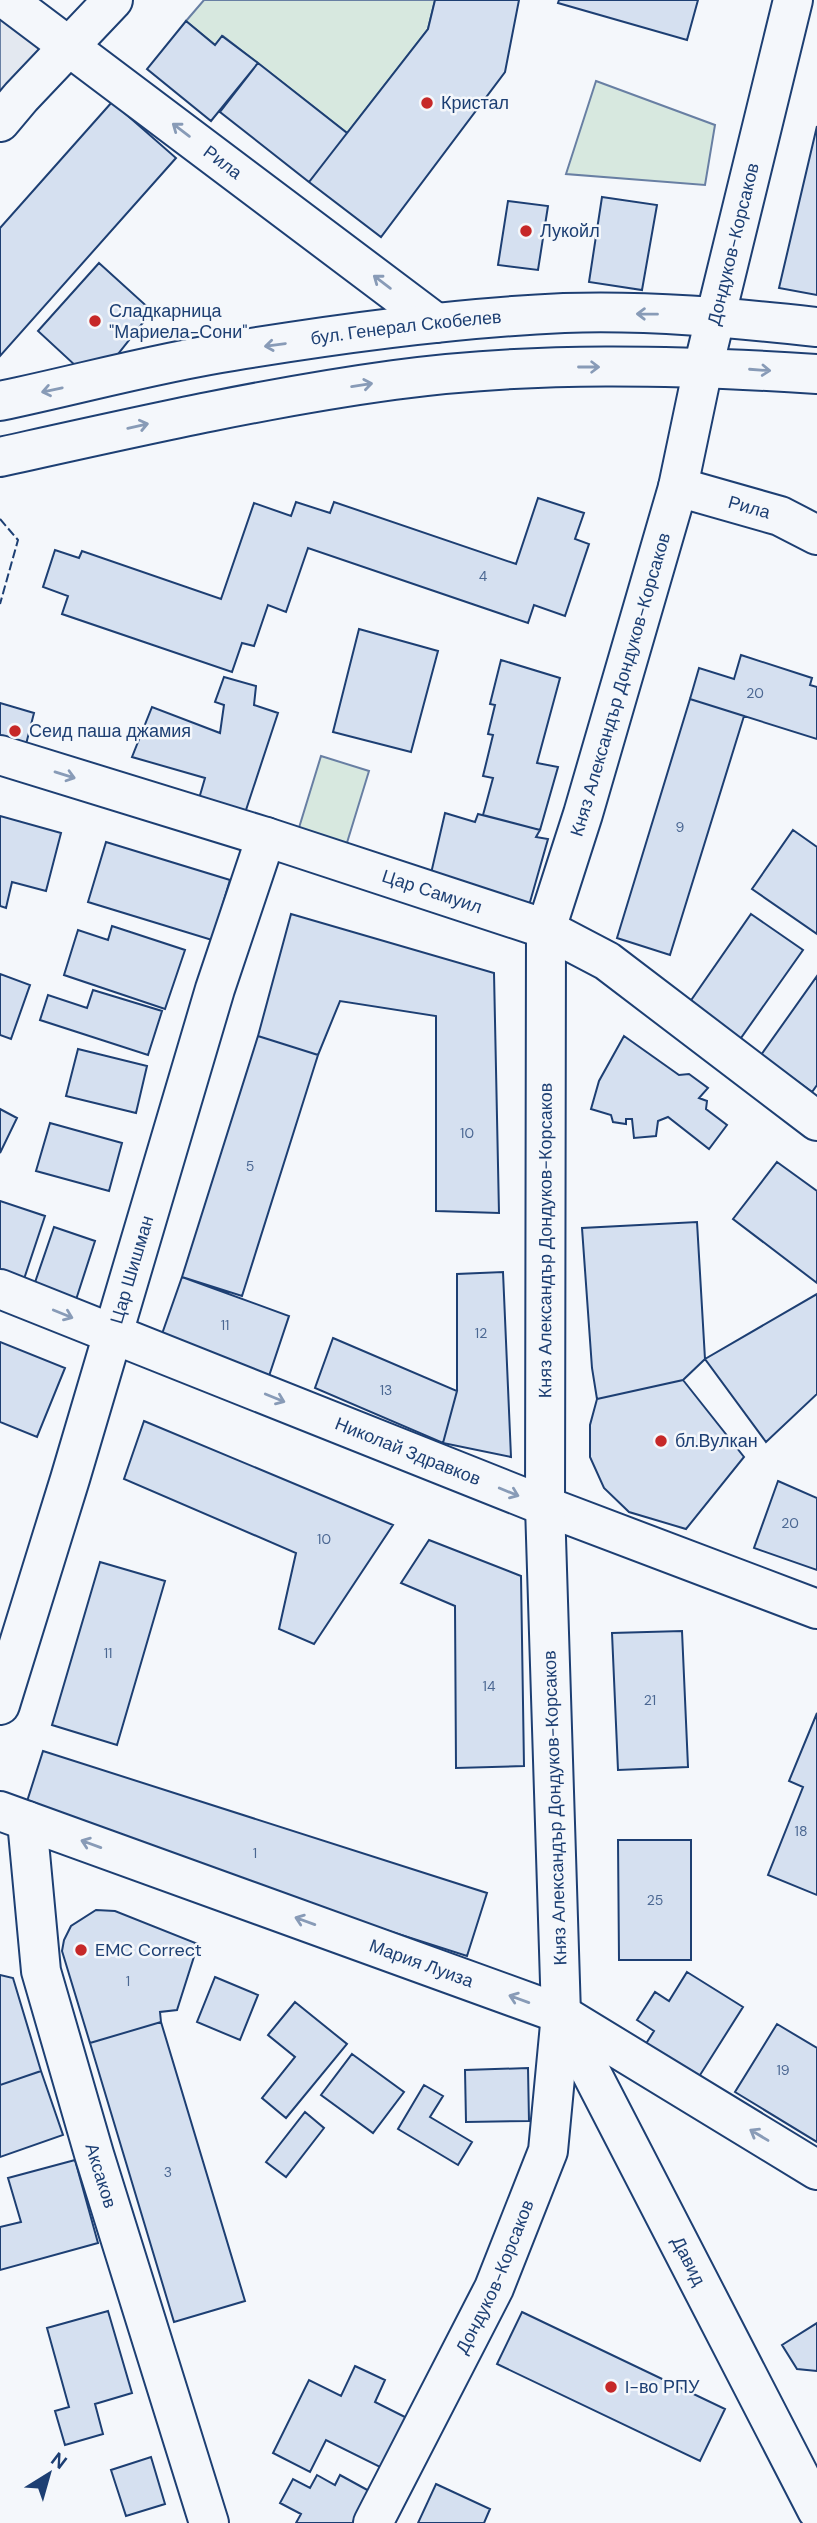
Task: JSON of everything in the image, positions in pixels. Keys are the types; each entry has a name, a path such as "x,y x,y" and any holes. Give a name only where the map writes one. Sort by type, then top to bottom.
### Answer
{"street":[{"name":"Рила","path":"7,0 436,323"},
{"path":"0,122 113,0"},
{"name":"Дондуков-Корсаков","path":"678,487 715,316 793,0"},
{"name":"бул. Генерал Скобелев","path":"0,401 231,351 436,323 564,313 715,316 817,327"},
{"path":"0,457 205,411 396,380 541,368 703,368 817,374"},
{"name":"Рила","path":"678,487 780,516 817,535"},
{"name":"Княз Александър Дондуков-Корсаков","path":"561,2014 545,1506 546,929 583,814 678,487"},
{"name":"Цар Самуил","path":"0,755 266,837 546,929 607,961 817,1121"},
{"name":"Цар Шишман","path":"0,1704 215,989 266,837"},
{"name":"Николай Здравков","path":"0,1289 545,1506 817,1609"},
{"name":"Мария Луиза","path":"14,1816 561,2014 817,2170"},
{"name":"Аксаков","path":"14,1816 41,1971 98,2167 209,2523"},
{"name":"Дондуков-Корсаков","path":"373,2523 494,2288 548,2151 561,2014"},
{"name":"Давид","path":"561,2014 817,2510"}],"shaded area":[{"path":"0,0 69,45 0,122"},
{"path":"204,0 435,0 428,29 347,133 223,36 215,45 186,21"},
{"path":"596,81 715,125 705,185 566,174"},
{"path":"321,756 369,771 342,859 294,844"}],"building":[{"name":"Кристал","path":"435,0 519,0 505,72 381,237 309,182 428,29"},
{"path":"559,0 698,0 687,40 558,3"},
{"path":"186,21 215,45 222,36 258,63 211,121 147,69"},
{"path":"258,63 347,133 309,182 220,112"},
{"path":"112,102 176,158 0,356 0,228"},
{"path":"817,126 817,295 779,288"},
{"path":"602,197 657,205 642,290 589,282"},
{"path":"508,201 548,206 538,270 498,265"},
{"name":"Сладкарница \"Мариела-Сони\"","path":"99,263 152,311 114,359 78,368 38,331"},
{"path":"538,498 584,513 575,539 589,544 565,616 534,605 528,623 308,548 286,612 268,605 254,646 242,643 232,672 62,614 68,596 43,587 55,550 79,558 82,551 221,599 254,503 291,516 296,502 330,513 334,502 516,564"},
{"path":"359,629 438,651 411,752 333,732"},
{"path":"741,655 812,678 810,685 817,687 817,739 690,699 699,668 734,679"},
{"path":"501,660 560,678 537,763 558,767 540,830 483,815 493,778 483,776 493,735 488,734 495,705 490,704"},
{"path":"224,677 256,686 254,705 278,713 243,819 196,809 205,778 132,757 152,707 220,733 224,705 215,702"},
{"path":"690,699 744,716 670,955 617,938"},
{"name":"Сеид паша джамия","path":"0,703 34,713 23,756 0,749"},
{"path":"445,813 475,822 478,814 540,830 536,837 548,839 526,916 429,882"},
{"path":"0,816 61,833 46,891 12,882 6,908 0,906"},
{"path":"793,830 817,847 817,934 752,889"},
{"path":"106,842 230,880 212,940 88,902"},
{"path":"291,914 494,973 499,1213 436,1211 436,1016 340,1001 318,1055 258,1036"},
{"path":"751,914 803,950 736,1045 685,1009"},
{"path":"112,926 185,950 165,1009 64,975 78,930 108,940"},
{"path":"0,974 30,985 11,1039 0,1035"},
{"path":"817,976 817,1085 812,1092 761,1055"},
{"path":"93,990 162,1011 148,1055 40,1020 48,995 87,1008"},
{"path":"258,1036 318,1055 242,1296 182,1277"},
{"path":"624,1036 679,1075 689,1074 708,1088 699,1098 707,1101 706,1109 727,1125 709,1149 668,1117 658,1121 656,1136 634,1138 632,1119 626,1119 626,1124 613,1122 611,1115 591,1109 599,1081"},
{"path":"78,1049 147,1066 136,1113 66,1096"},
{"path":"0,1109 17,1118 0,1153"},
{"path":"50,1123 122,1143 109,1191 36,1171"},
{"path":"777,1162 817,1191 817,1283 733,1219"},
{"path":"0,1201 45,1216 24,1279 0,1271"},
{"path":"697,1222 705,1359 683,1380 597,1399 592,1368 582,1228"},
{"path":"54,1227 95,1241 72,1312 30,1297"},
{"path":"503,1272 511,1457 443,1443 457,1391 457,1274"},
{"path":"182,1277 289,1316 269,1376 162,1334"},
{"path":"817,1294 817,1394 766,1442 705,1359"},
{"path":"333,1338 457,1391 443,1443 315,1388"},
{"path":"0,1342 65,1368 37,1437 0,1422"},
{"name":"бл.Вулкан","path":"683,1380 744,1457 686,1529 629,1512 604,1488 590,1457 590,1425 597,1399"},
{"path":"144,1421 393,1525 314,1644 279,1629 296,1553 124,1479"},
{"path":"778,1481 817,1498 817,1570 754,1548"},
{"path":"429,1540 521,1576 524,1766 456,1768 455,1606 401,1583"},
{"path":"100,1562 165,1581 117,1745 52,1725"},
{"path":"682,1631 688,1767 618,1770 612,1633"},
{"path":"817,1713 817,1895 768,1875 803,1787 789,1781"},
{"path":"43,1751 487,1893 467,1956 23,1814"},
{"path":"618,1840 691,1840 691,1960 619,1960"},
{"path":"96,1910 115,1911 198,1944 177,2010 160,2012 161,2022 90,2043 62,1951 71,1926"},
{"path":"687,1972 743,2007 695,2083 642,2050 654,2031 637,2020 655,1992 669,2001"},
{"path":"0,1975 13,1978 41,2071 0,2085"},
{"path":"215,1977 258,1995 240,2040 197,2022"},
{"path":"295,2002 347,2044 286,2118 262,2098 295,2057 268,2035"},
{"path":"161,2022 245,2301 174,2322 90,2043"},
{"path":"777,2024 817,2048 817,2142 735,2092"},
{"path":"352,2054 404,2092 373,2133 321,2095"},
{"path":"528,2068 529,2121 466,2122 465,2070"},
{"path":"41,2071 63,2135 0,2157 0,2085"},
{"path":"424,2085 443,2096 430,2117 472,2142 458,2165 398,2129"},
{"path":"305,2112 324,2128 286,2177 266,2162"},
{"path":"75,2160 98,2243 0,2270 0,2227 21,2222 8,2178"},
{"path":"108,2311 132,2393 95,2404 103,2434 65,2445 55,2411 69,2407 47,2328"},
{"name":"I-во РПУ","path":"522,2312 725,2409 700,2461 497,2364"},
{"path":"817,2323 817,2371 797,2369 782,2345"},
{"path":"355,2366 385,2380 375,2402 407,2418 382,2468 326,2440 310,2472 273,2453 309,2380 341,2396"},
{"path":"151,2457 165,2504 126,2516 111,2470"},
{"path":"317,2475 335,2485 340,2475 371,2492 354,2523 296,2523 301,2514 280,2503 293,2479 310,2488"},
{"path":"436,2484 490,2509 484,2523 418,2523"}],"fence":[{"path":"0,519 18,540 0,604"}],"place":[{"name":"Кристал","path":"427,103"},
{"name":"Лукойл","path":"526,231"},
{"name":"Сладкарница \"Мариела-Сони\"","path":"95,321"},
{"name":"Сеид паша джамия","path":"15,731"},
{"name":"бл.Вулкан","path":"661,1441"},
{"name":"EMC Correct","path":"81,1950"},
{"name":"I-во РПУ","path":"611,2387"}]}
